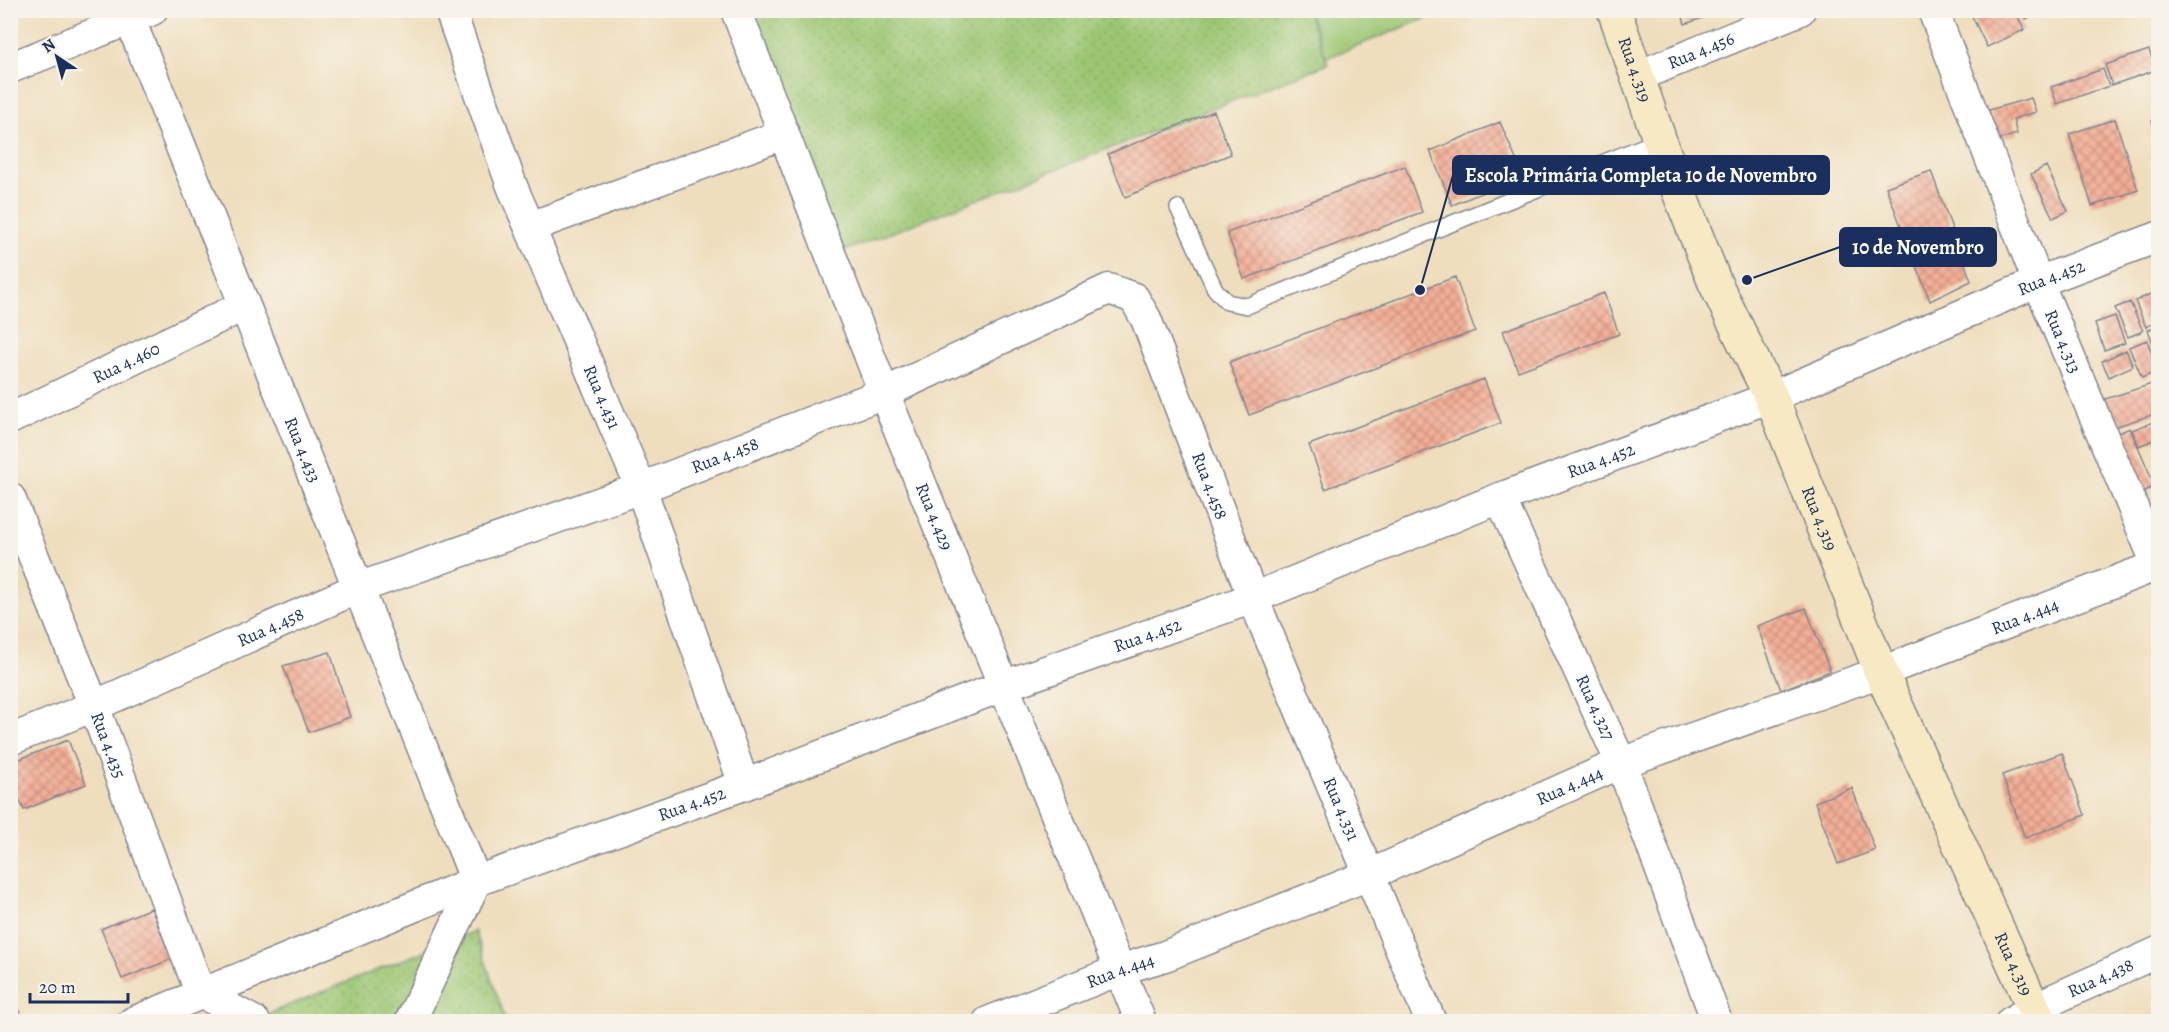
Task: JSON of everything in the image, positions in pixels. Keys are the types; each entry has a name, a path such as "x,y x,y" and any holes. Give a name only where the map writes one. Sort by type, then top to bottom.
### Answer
{"street":[{"name":"Rua 4.431","path":"450,10 530,227 641,488 744,785"},
{"name":"Rua 4.429","path":"736,10 884,393 1003,686 1122,969 1141,1022"},
{"name":"Rua 4.319","path":"1614,10 1659,140 1715,283 1771,397 1881,672 2028,1017"},
{"name":"Rua 4.456","path":"1636,77 1800,10"},
{"name":"Rua 4.313","path":"1934,10 2038,282 2158,566"},
{"path":"10,68 136,13"},
{"name":"Rua 4.433","path":"136,13 243,306 476,881"},
{"path":"530,227 784,134"},
{"name":"Rua 4.452","path":"133,1022 201,992 476,881 744,785 1003,686 1253,598 1500,498 1771,397 2038,282 2158,237"},
{"name":"Rua 4.458","path":"10,740 94,706 358,588 641,488 884,393 1109,289 1134,297 1146,319 1253,598"},
{"name":"Rua 4.460","path":"10,419 243,306"},
{"name":"Rua 4.435","path":"10,498 94,706 201,992"},
{"name":"Rua 4.327","path":"1500,498 1621,763 1717,1022"},
{"name":"Rua 4.444","path":"988,1022 1122,969 1166,956 1370,875 1621,763 1881,672 2158,566"},
{"name":"Rua 4.331","path":"1253,598 1431,1022"},
{"path":"410,1022 476,881"},
{"name":"Rua 4.438","path":"2028,1017 2158,952"},
{"path":"201,992 255,1022"}],"lane":[{"path":"1178,208 1215,289 1227,302 1247,306 1659,140"}],"green space":[{"path":"736,11 1307,11 1328,64 831,256"},
{"path":"1308,11 1445,11 1326,58"},
{"path":"475,931 506,1021 247,1022"}],"building":[{"path":"1681,10 1723,10 1723,11 1685,24"},
{"path":"1969,10 2015,10 2024,30 1987,47"},
{"path":"2022,10 2045,10 2026,19"},
{"path":"2149,50 2156,70 2112,85 2105,65"},
{"path":"2103,69 2109,86 2057,104 2051,87"},
{"path":"2031,98 2036,112 2013,119 2017,134 1998,140 1989,110"},
{"path":"1214,111 1231,154 1125,197 1108,154"},
{"path":"2158,118 2158,138 2152,121"},
{"path":"2115,119 2138,190 2092,206 2069,134"},
{"path":"1500,122 1523,176 1452,205 1430,151"},
{"path":"1405,166 1422,212 1244,279 1227,233"},
{"path":"2046,166 2068,211 2053,218 2031,174"},
{"path":"1931,171 1971,281 1930,301 1886,187"},
{"path":"1455,277 1475,331 1249,415 1229,362"},
{"path":"2158,291 2158,321 2146,327 2135,301"},
{"path":"1604,293 1619,334 1518,371 1503,331"},
{"path":"2130,302 2143,331 2128,337 2115,308"},
{"path":"2115,316 2125,343 2104,350 2095,323"},
{"path":"2158,327 2158,350 2156,351 2148,330"},
{"path":"2147,340 2158,371 2142,378 2129,347"},
{"path":"2126,350 2133,366 2109,377 2102,361"},
{"path":"1484,379 1501,423 1325,489 1309,445"},
{"path":"2158,382 2158,413 2108,429 2099,401"},
{"path":"2156,421 2158,438 2139,446 2132,430"},
{"path":"2130,428 2155,486 2139,494 2114,435"},
{"path":"1806,608 1830,671 1781,690 1757,626"},
{"path":"330,652 350,717 309,732 283,666"},
{"path":"68,740 86,784 24,810 10,778 10,763"},
{"path":"2062,753 2085,815 2025,838 2002,775"},
{"path":"1852,788 1875,850 1838,864 1815,802"},
{"path":"151,908 172,959 122,979 101,929"},
{"path":"11,990 24,1022 10,1022"}],"place":[{"name":"10 de Novembro","path":"1747,280"},
{"name":"Escola Primária Completa 10 de Novembro","path":"1420,290"}]}
